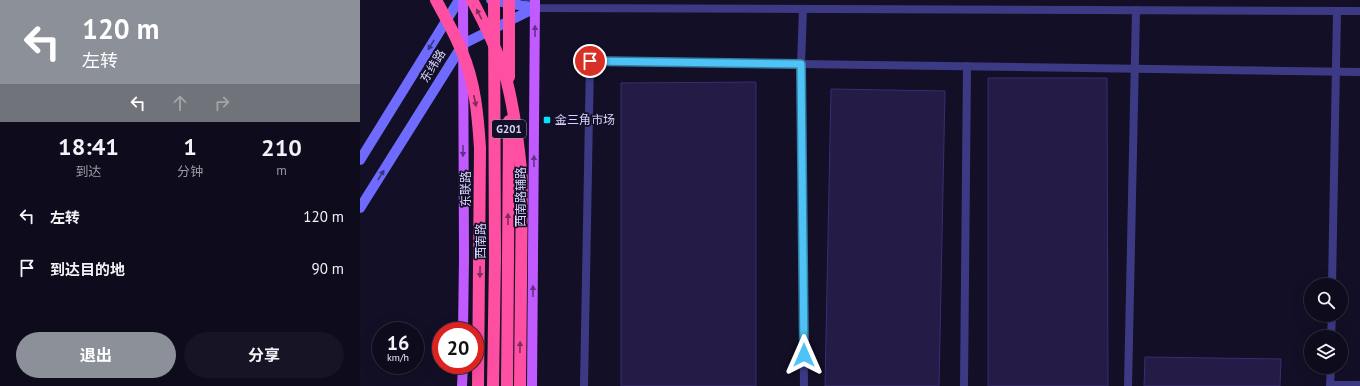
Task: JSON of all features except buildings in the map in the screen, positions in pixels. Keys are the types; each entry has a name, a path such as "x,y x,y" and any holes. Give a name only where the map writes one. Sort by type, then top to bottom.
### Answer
{"highway":[{"name":"东联路","path":"436,0 463,52 478,114 480,148 478,386"},
{"path":"472,0 497,53 507,82 519,149 522,180 520,386"},
{"name":"西南路","path":"493,386 495,258 494,0"},
{"name":"G201","path":"507,386 509,0"}],"main road":[{"name":"东纬路","path":"360,160 460,0"},
{"path":"463,0 463,322"},
{"path":"491,0 533,3"},
{"name":"东纬路","path":"360,208 463,44 533,3"},
{"name":"西南路辅路","path":"532,386 533,3"},
{"path":"462,374 462,386"}],"lane":[{"path":"533,3 803,9 1360,11"},
{"path":"803,9 801,64 804,386"},
{"path":"1128,386 1136,10"},
{"path":"1332,278 1337,11"},
{"path":"584,386 590,61 1360,72"},
{"path":"964,386 967,66"},
{"path":"1331,374 1330,385 1360,385"}],"place":[{"name":"金三角市场","path":"547,120"}],"route":[{"path":"590,61 801,64 804,355"}]}
